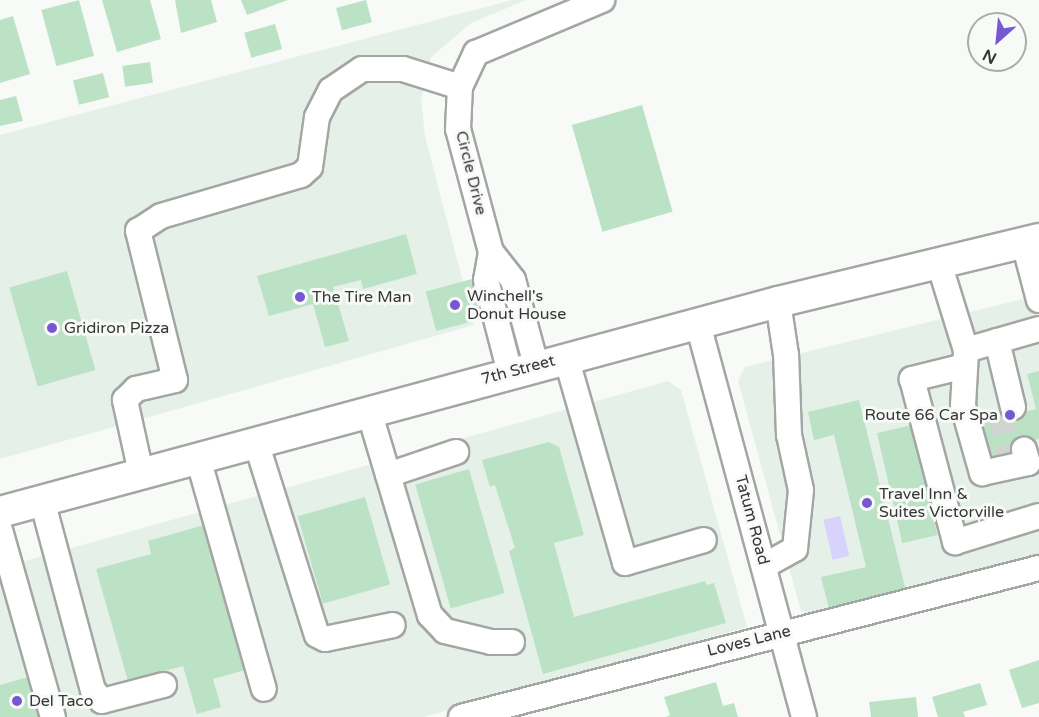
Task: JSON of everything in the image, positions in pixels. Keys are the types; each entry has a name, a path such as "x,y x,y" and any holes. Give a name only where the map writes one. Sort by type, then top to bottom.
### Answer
{"main road":[{"name":"7th Street","path":"0,512 566,357 778,302 1032,241"}],"street":[{"name":"Circle Drive","path":"523,369 513,280 491,252 458,129 460,87 476,53 602,0"},
{"path":"141,473 125,400 136,389 175,380 138,231 161,216 301,175 310,167 317,117 331,90 362,69 403,69 460,87"},
{"path":"1032,241 1039,300"},
{"path":"939,263 1006,409"},
{"path":"764,566 795,549 801,490 789,435 786,355 778,302"},
{"name":"Tatum Road","path":"698,324 784,632 804,717"},
{"path":"1039,329 978,350 912,379 955,542 1039,516"},
{"path":"978,350 963,406 982,473 1014,457"},
{"path":"566,357 625,563 704,540"},
{"path":"369,411 430,615 446,631 491,642 512,642"},
{"path":"256,442 317,634 325,639 393,625"},
{"path":"388,475 456,452"},
{"path":"198,458 264,689"},
{"path":"42,501 93,690 102,701 164,685"},
{"path":"0,530 53,717"},
{"name":"Loves Lane","path":"461,717 535,696 1039,568"},
{"path":"522,717 535,696"}],"shaded area":[{"path":"512,0 526,0 471,23 431,57 421,99 425,136 474,325 0,459 0,135"},
{"path":"1039,295 1039,561 816,614 801,611 738,381 745,367"},
{"path":"668,381 681,390 747,627 423,717 0,717 0,568"},
{"path":"840,516 849,556 833,560 823,520"}],"building":[{"path":"79,0 94,56 56,66 41,10"},
{"path":"102,0 150,0 161,39 117,52"},
{"path":"175,0 211,0 217,22 181,33"},
{"path":"241,0 288,0 247,15"},
{"path":"366,0 372,22 342,30 336,8"},
{"path":"13,16 30,74 0,83 0,20"},
{"path":"275,24 282,49 251,58 244,33"},
{"path":"150,62 153,83 125,87 122,66"},
{"path":"103,73 109,97 79,105 73,80"},
{"path":"16,96 23,121 0,126 0,100"},
{"path":"642,105 673,212 602,232 572,125"},
{"name":"The Tire Man","path":"406,234 417,274 363,289 361,280 333,287 349,341 325,347 313,304 269,316 257,276"},
{"name":"Gridiron Pizza","path":"67,271 95,370 38,387 9,288"},
{"name":"Winchell's Donut House","path":"472,279 483,319 436,331 426,291"},
{"name":"Route 66 Car Spa","path":"1039,371 1039,439 1025,442 1027,450 984,460 973,417 1019,406 1020,413 1036,409 1027,374"},
{"name":"Travel Inn & Suites Victorville","path":"859,400 906,591 829,609 821,577 866,567 834,435 814,440 808,412"},
{"path":"912,425 937,535 902,543 877,433"},
{"path":"549,442 559,447 584,535 554,543 574,617 705,581 707,585 714,583 726,623 543,674 509,551 515,548 495,485 490,487 482,460"},
{"path":"469,469 505,593 451,608 415,484"},
{"path":"365,497 390,584 323,604 298,516"},
{"path":"204,525 245,670 213,679 221,707 197,714 183,666 128,681 96,569 151,554 148,541"},
{"path":"1039,660 1039,703 1022,708 1009,670"},
{"name":"Del Taco","path":"28,677 40,717 0,717 0,685"},
{"path":"716,682 723,706 734,703 738,717 666,717 670,715 664,697"},
{"path":"980,683 987,705 963,712 965,717 938,717 932,697"},
{"path":"916,697 918,717 871,717 869,702"}],"tunnel":[{"path":"999,410 1008,454"}],"place":[{"name":"The Tire Man","path":"300,297"},
{"name":"Winchell's Donut House","path":"455,305"},
{"name":"Gridiron Pizza","path":"52,328"},
{"name":"Route 66 Car Spa","path":"1010,415"},
{"name":"Travel Inn & Suites Victorville","path":"867,503"},
{"name":"Del Taco","path":"17,701"}]}
